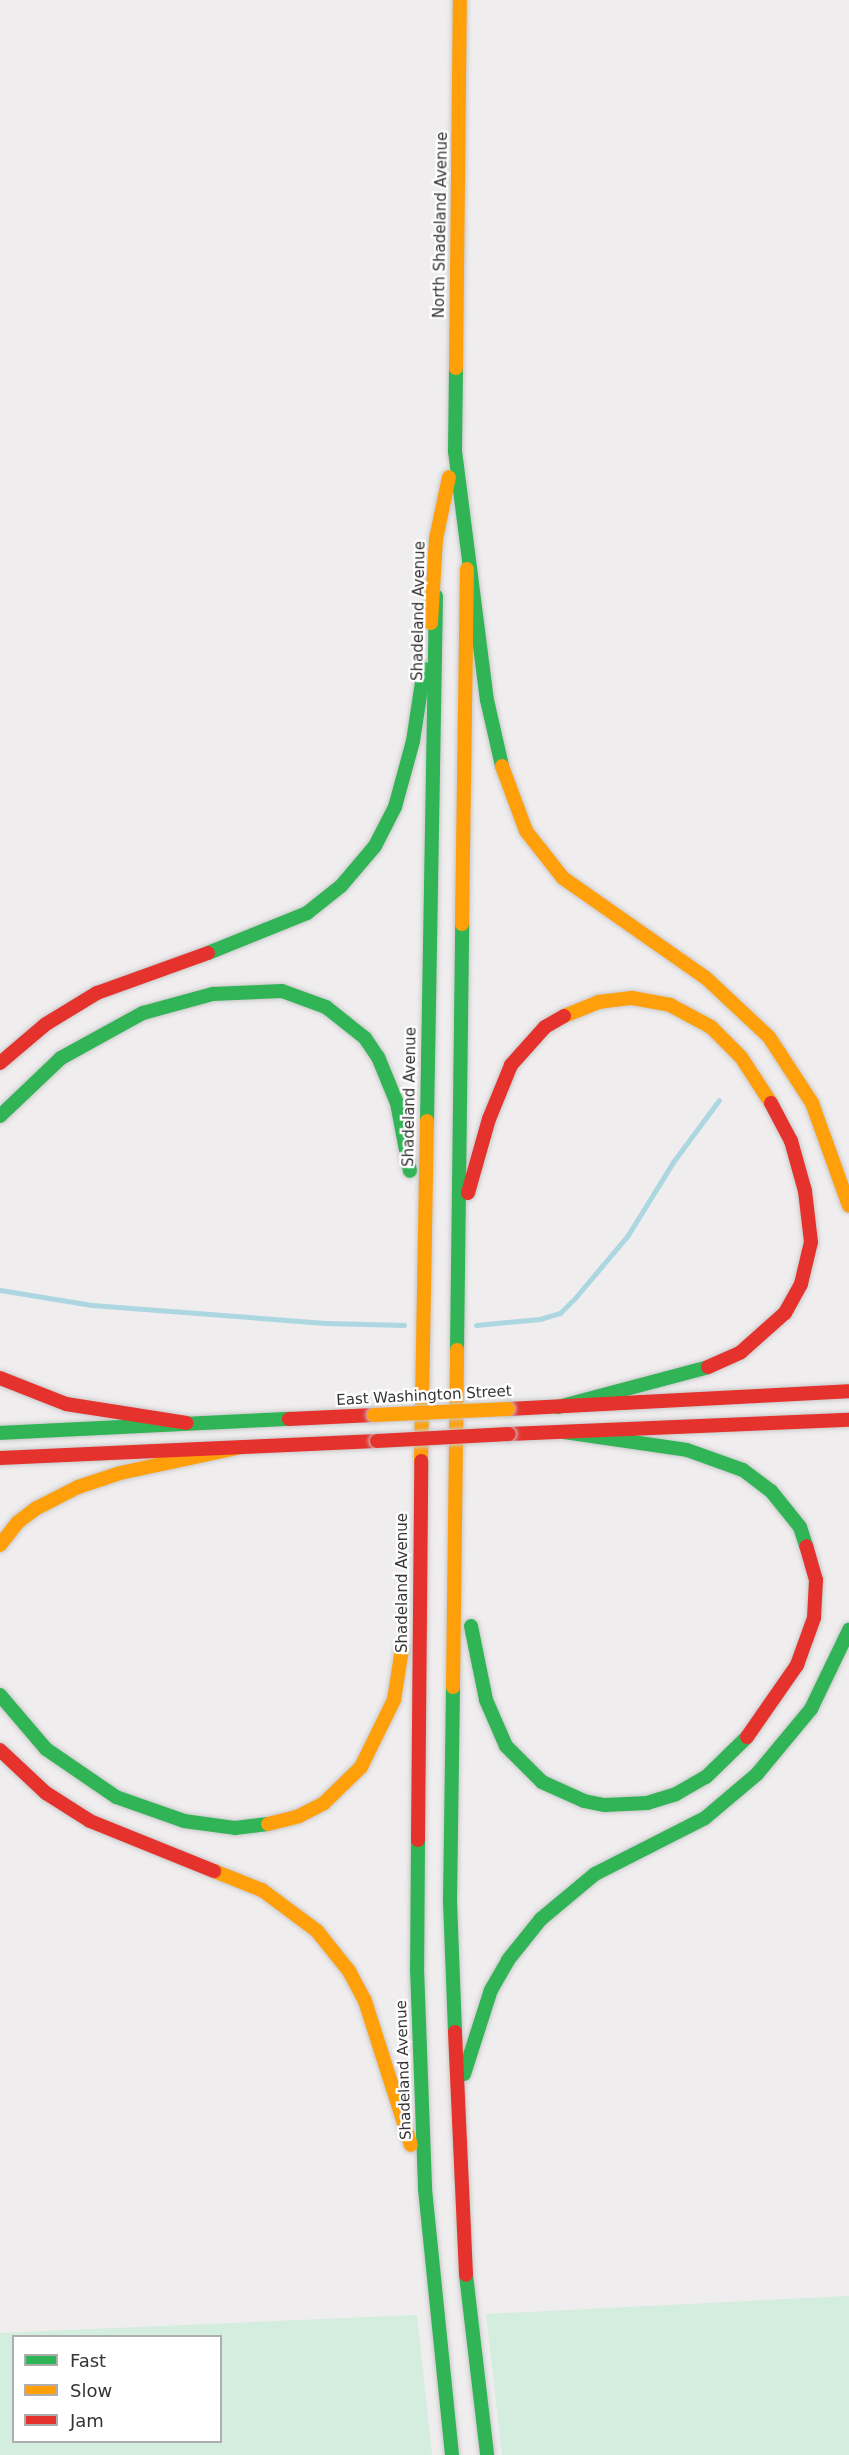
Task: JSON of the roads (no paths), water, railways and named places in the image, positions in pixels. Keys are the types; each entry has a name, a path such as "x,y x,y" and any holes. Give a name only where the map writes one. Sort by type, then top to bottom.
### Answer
{"main road":[{"name":"North Shadeland Avenue","path":"455,451 460,0"},
{"path":"455,451 467,569 495,739 506,783 526,831 551,866 583,895 706,978 769,1037 812,1103 849,1206"},
{"name":"Shadeland Avenue","path":"452,2455 425,2189 417,1968 420,1538 436,539 455,451"},
{"path":"467,569 456,1244 458,1516 450,1901 456,2127 464,2262 487,2455"},
{"path":"0,1063 74,1005 129,979 276,928 314,907 353,873 384,831 404,783 436,596"},
{"path":"0,1116 62,1058 101,1033 143,1012 221,993 265,990 298,995 340,1015 365,1038 378,1057 402,1120 424,1253"},
{"path":"456,1244 489,1119 511,1065 538,1032 574,1010 628,998 678,1008 720,1036 768,1096 799,1165 810,1226 807,1267 785,1313 741,1352 711,1366 558,1407"},
{"path":"0,1378 74,1406 187,1423"},
{"name":"East Washington Street","path":"0,1433 849,1391"},
{"path":"0,1458 849,1420"},
{"path":"458,1516 477,1667 496,1726 514,1756 557,1791 605,1805 648,1803 676,1794 706,1777 758,1727 778,1700 802,1654 817,1597 807,1542 788,1509 743,1470 687,1450 564,1432"},
{"path":"0,1545 27,1515 78,1487 120,1473 237,1448"},
{"path":"0,1695 25,1727 66,1765 143,1809 175,1819 235,1828 262,1826 299,1816 344,1786 366,1761 384,1727 398,1683 420,1538"},
{"path":"456,2127 466,2065 478,2023 499,1975 523,1939 547,1912 595,1874 705,1818 757,1774 811,1709 849,1630"},
{"path":"0,1750 46,1793 90,1821 262,1890 298,1913 323,1936 349,1971 371,2017 425,2189"}],"waterway":[{"path":"476,1325 540,1319 560,1313 628,1235 673,1162 719,1100"},
{"path":"0,1290 92,1305 325,1323 404,1325"}]}
